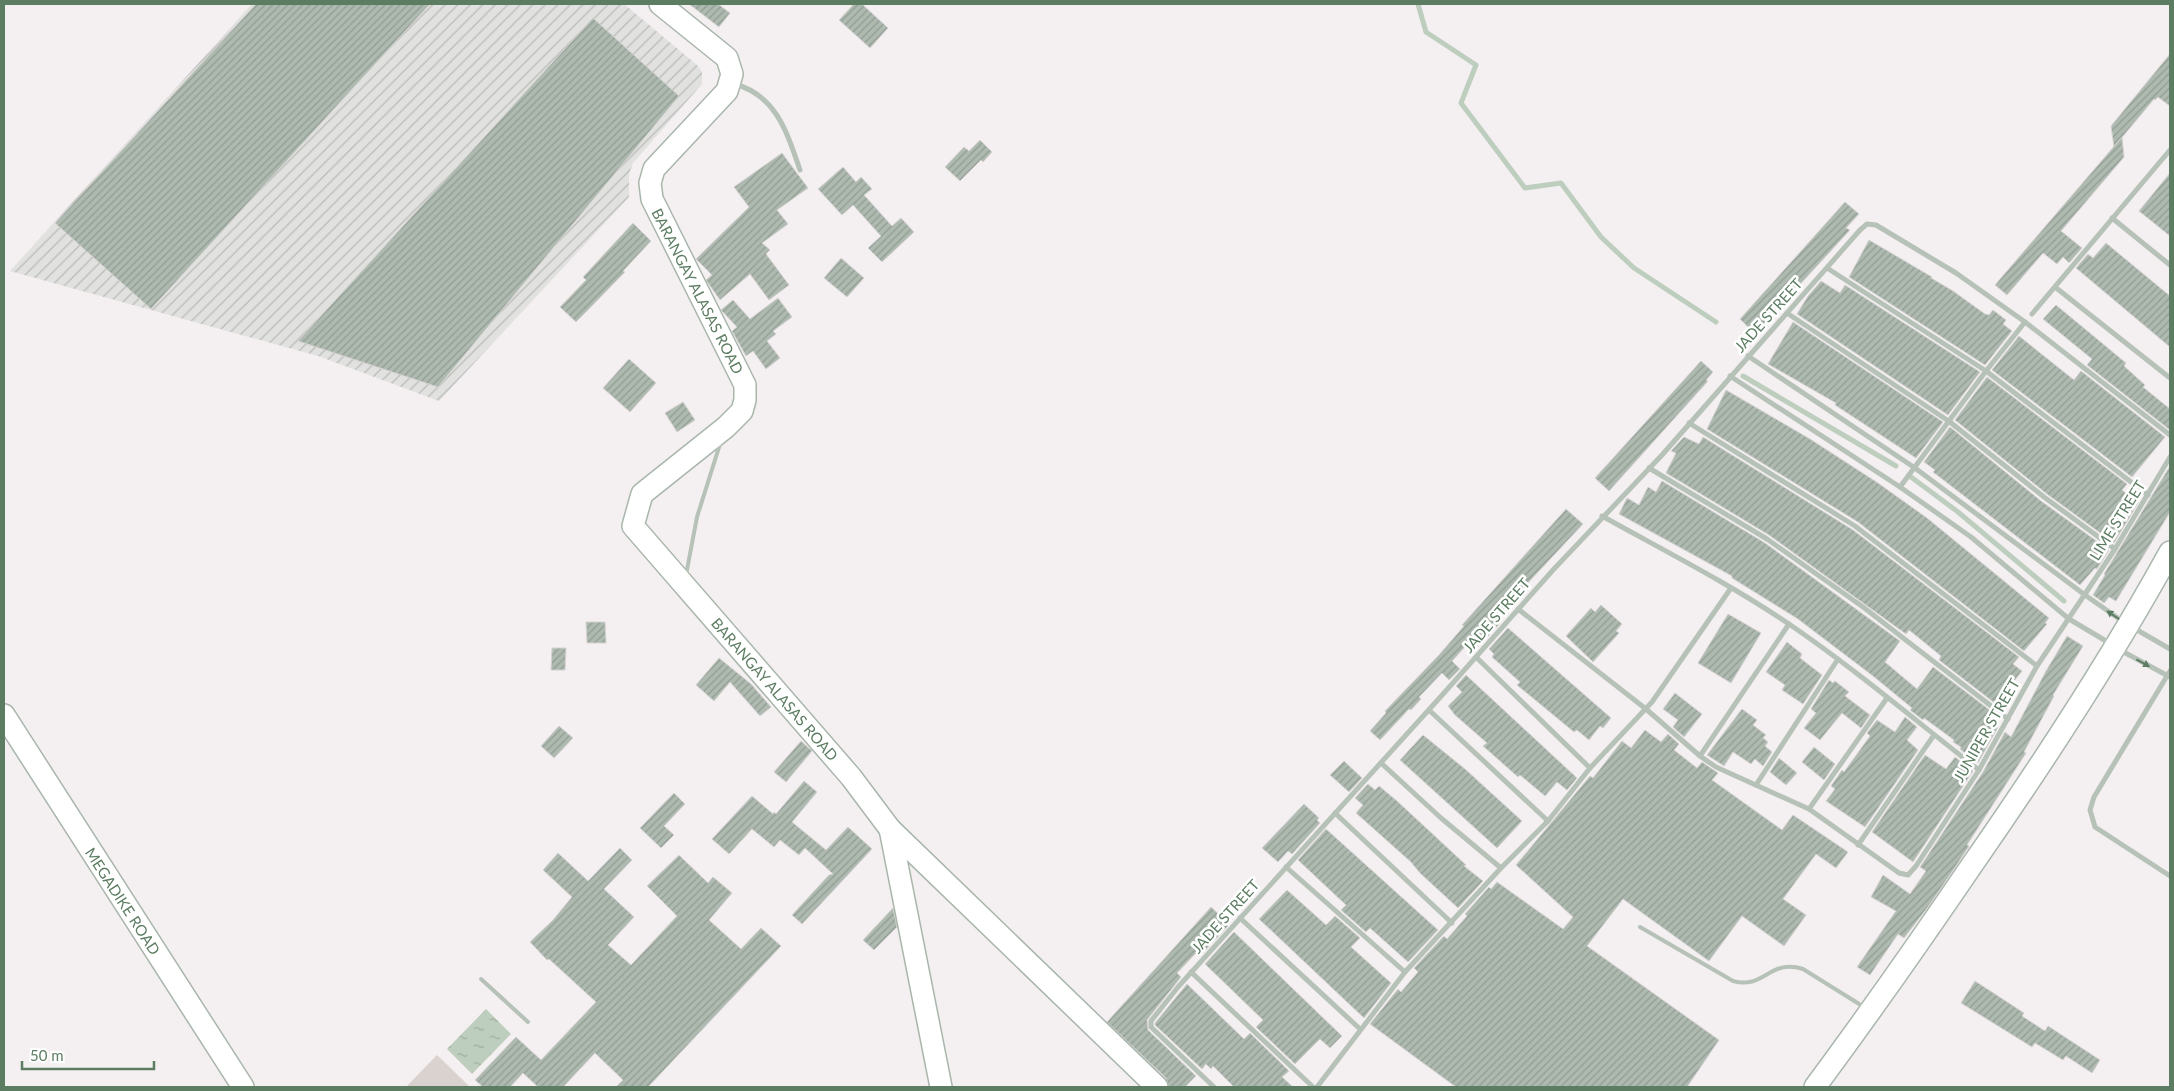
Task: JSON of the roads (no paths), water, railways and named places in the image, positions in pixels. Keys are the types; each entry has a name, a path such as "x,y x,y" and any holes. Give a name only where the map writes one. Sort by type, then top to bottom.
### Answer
{"street":[{"path":"660,4 727,58 732,74 730,82 751,88 767,103 785,127 800,170"},
{"name":"BARANGAY ALASAS ROAD","path":"730,82 727,91 654,169 650,183 652,199 745,385 745,400 742,411 726,427 642,494 634,526 851,777 890,829 1157,1087"},
{"path":"2032,314 2112,218 2170,153"},
{"path":"2112,218 2170,265"},
{"name":"JADE STREET","path":"1214,1087 1151,1027 1151,1021 1191,972 1602,516 1649,468 1860,230 1868,224 1876,225 1956,273 2025,322"},
{"path":"1827,268 1986,371 2148,495"},
{"path":"2055,287 2170,378"},
{"path":"1787,313 1950,422 2044,497 2115,548"},
{"path":"1900,487 2025,322 2170,435"},
{"path":"1748,356 1915,468 2085,595 2130,626 2170,649"},
{"path":"1730,376 1900,487 1971,537 2069,619 2116,648 2169,676"},
{"path":"1689,423 1855,526 2038,666"},
{"name":"LIME STREET","path":"2085,595 2170,457"},
{"path":"1649,468 1767,539 1864,607 2008,719"},
{"path":"1602,516 1731,588 1788,624 1838,659 1978,770"},
{"path":"1815,1087 1871,1011 2055,744 2130,626 2170,552"},
{"path":"1191,972 1315,1087 1405,972 1501,868 1548,821 1590,768 1662,690 1731,588"},
{"name":"JUNIPER STREET","path":"1858,845 1899,873 1908,875 1916,866 1978,770 2038,666 2085,595"},
{"path":"1518,609 1646,708 1700,756 1716,767 1809,809 1858,845 1934,735"},
{"path":"1700,756 1788,624"},
{"path":"1476,657 1590,768"},
{"path":"1756,785 1838,659"},
{"path":"2170,671 2169,676 2094,797 2090,810 2095,827 2170,876"},
{"path":"1809,809 1886,698"},
{"path":"1429,710 1548,821"},
{"name":"MEGADIKE ROAD","path":"4,715 243,1087"},
{"path":"1381,763 1441,818 1501,868"},
{"path":"1335,813 1452,922"},
{"path":"890,829 941,1087"},
{"path":"1286,867 1405,972"},
{"path":"1240,918 1360,1029"}],"lane":[{"path":"684,584 697,516 726,427"},
{"path":"1640,927 1733,982 1750,984 1775,969 1785,965 1795,966 1871,1011"},
{"path":"481,979 528,1022"}],"water":[{"path":"486,1009 511,1034 472,1074 447,1049"}],"waterway":[{"path":"1418,4 1426,32 1476,65 1461,103 1525,188 1561,183 1601,237 1634,268 1716,322"},
{"path":"1743,376 1896,466"},
{"path":"1911,477 1958,512 2064,601"}]}
